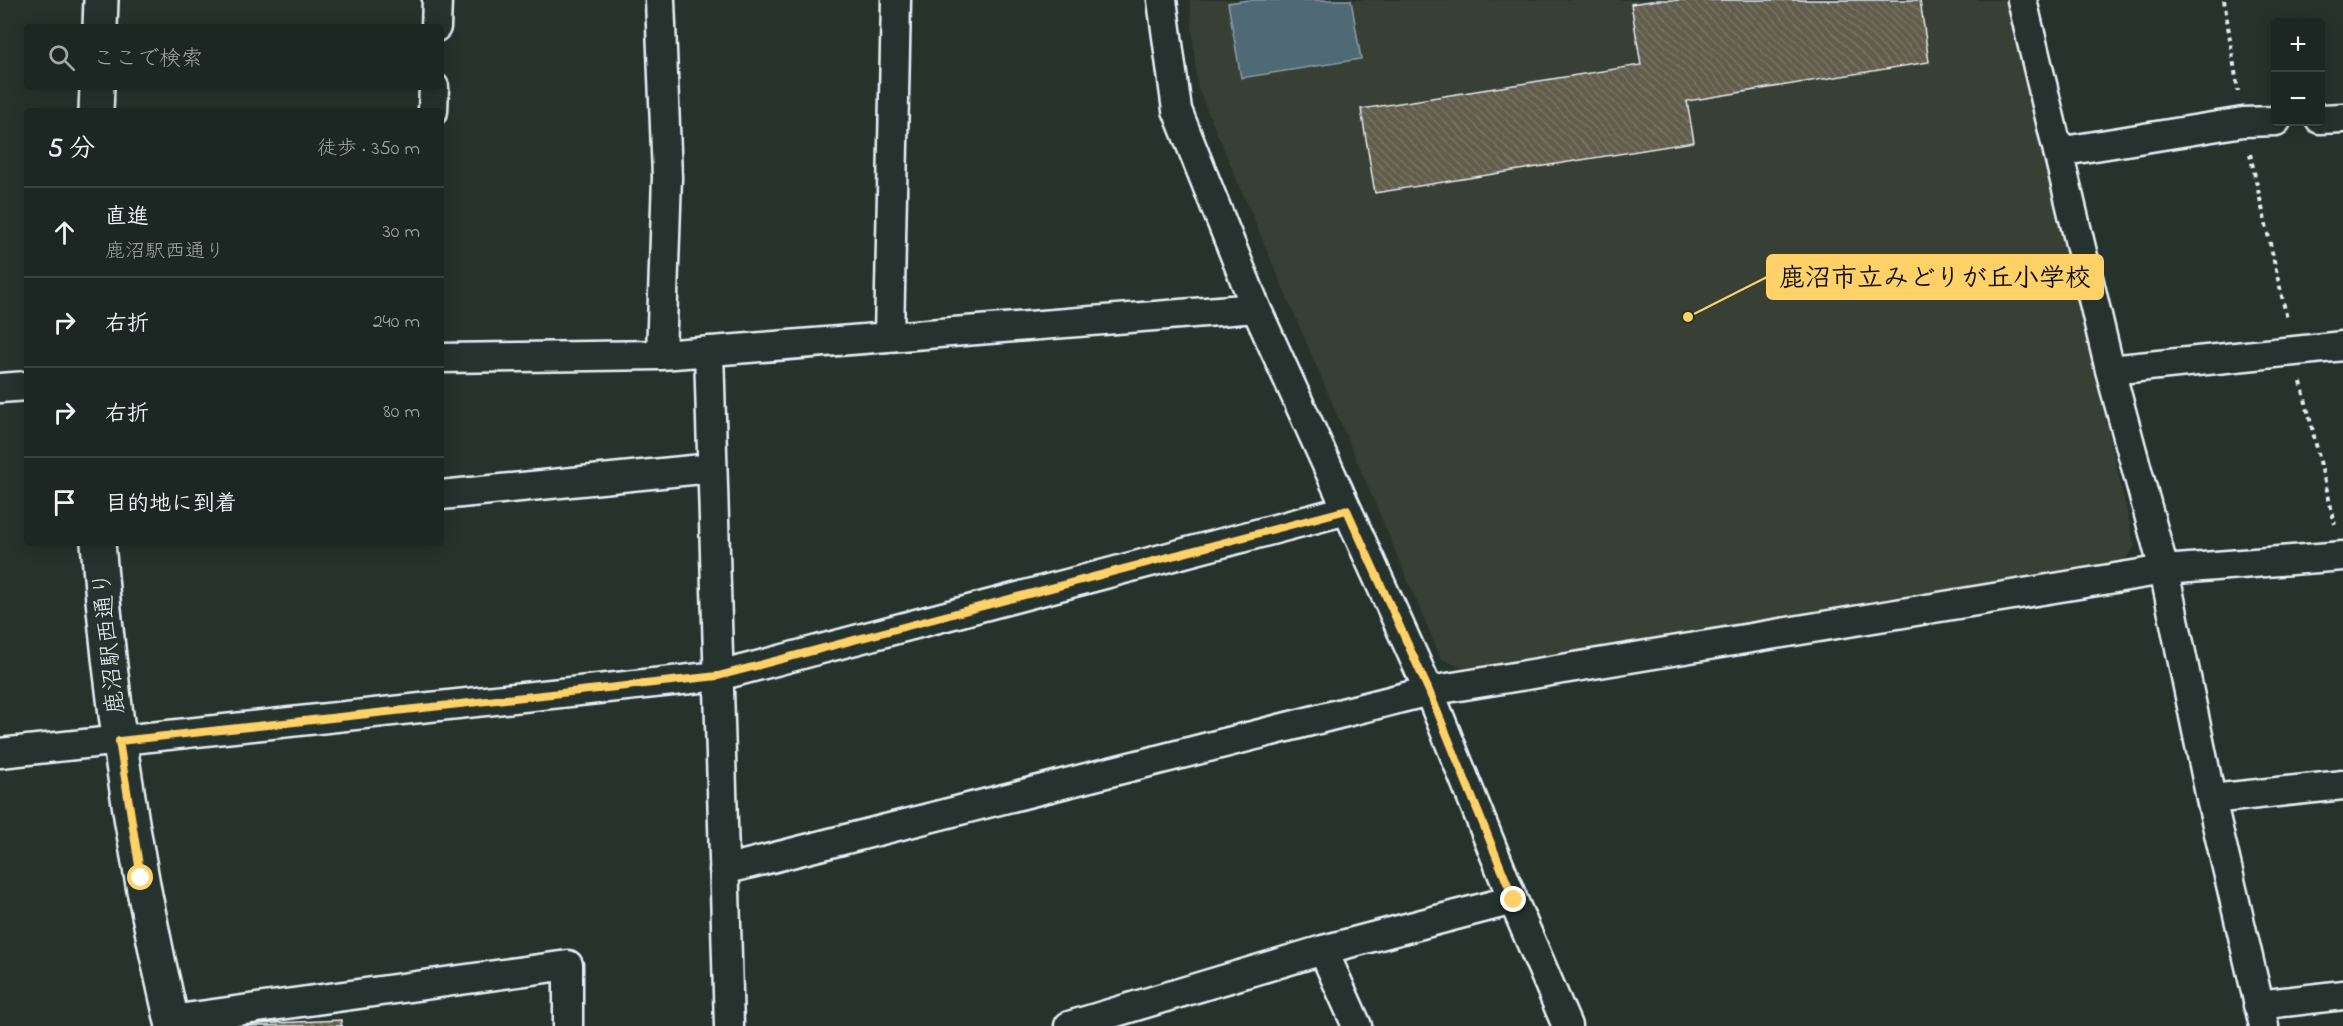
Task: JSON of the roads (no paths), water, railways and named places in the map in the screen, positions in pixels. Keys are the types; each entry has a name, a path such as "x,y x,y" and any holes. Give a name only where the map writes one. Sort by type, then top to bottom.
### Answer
{"street":[{"path":"100,24 101,0"},
{"path":"436,24 437,0"},
{"path":"660,0 667,177 661,355"},
{"path":"889,338 896,0"},
{"path":"1162,0 1177,110 1256,309 1429,691 1568,1026"},
{"path":"2022,0 2110,370 2164,570 2211,799 2261,1016 2343,994"},
{"path":"96,108 98,90"},
{"path":"433,108 434,90"},
{"path":"2325,119 2343,118"},
{"path":"2058,152 2243,122 2271,121"},
{"path":"444,358 661,355 1256,309"},
{"path":"2110,370 2343,346"},
{"path":"709,351 729,1026"},
{"path":"0,388 24,386"},
{"path":"444,495 712,468"},
{"path":"0,753 718,676 1347,510"},
{"name":"鹿沼駅西通り","path":"98,546 119,741 141,878 172,1023"},
{"path":"724,870 1429,691 2164,570 2343,556"},
{"path":"2211,799 2343,785"},
{"path":"1069,1026 1323,950 1514,900"},
{"path":"1323,950 1357,1026"},
{"path":"172,1023 568,965 568,1026"}],"water":[{"path":"1249,0 1351,0 1361,59 1241,78 1228,3"}],"place":[{"name":"鹿沼市立みどりが丘小学校","path":"1688,317"}]}
